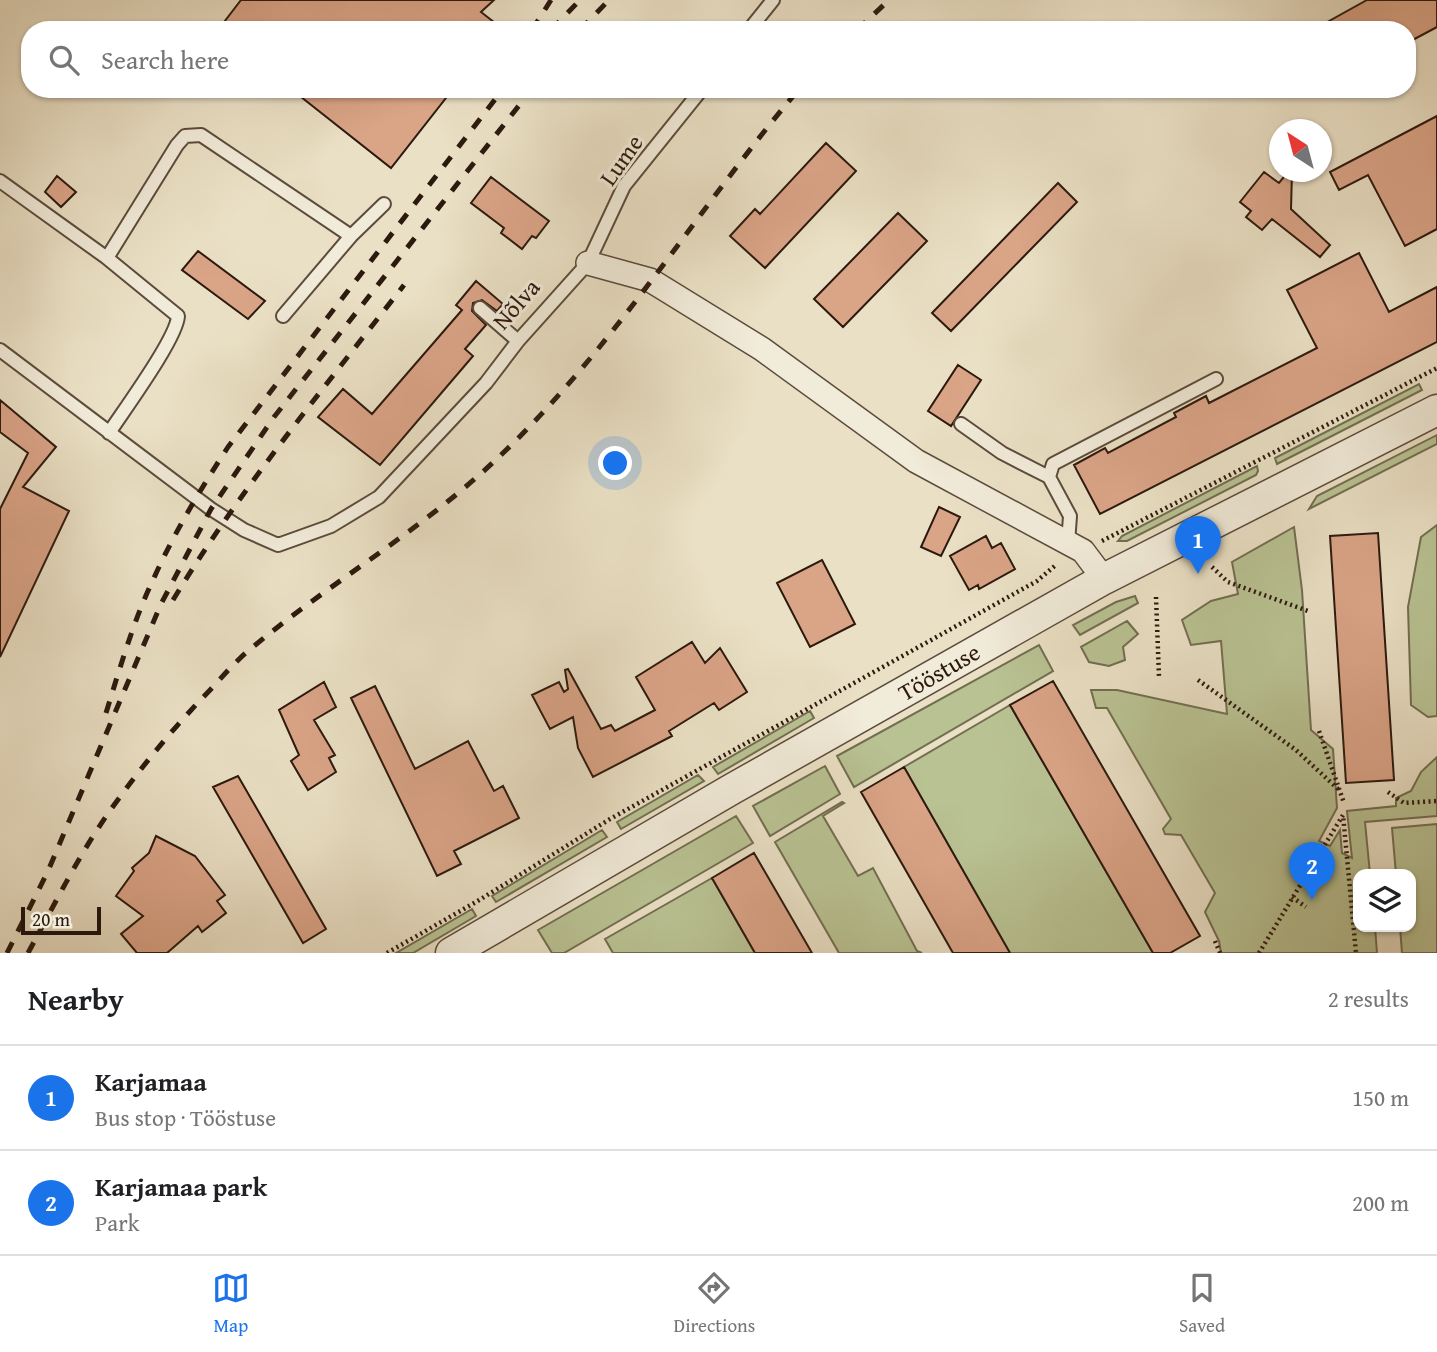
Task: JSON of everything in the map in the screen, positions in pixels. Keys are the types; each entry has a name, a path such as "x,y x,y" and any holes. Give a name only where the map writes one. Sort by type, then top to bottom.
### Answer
{"street":[{"path":"587,263 650,280 762,349 916,461 1083,551 1104,579"},
{"name":"Tööstuse","path":"451,953 732,789 1104,579 1437,410"}],"lane":[{"path":"756,21 773,0"},
{"name":"Lume","path":"587,263 624,186 695,98"},
{"path":"107,258 185,136 201,135 351,236"},
{"path":"0,181 107,258 178,316 178,325 109,433"},
{"path":"283,316 351,236 384,204"},
{"name":"Nõlva","path":"0,350 211,509 244,530 278,544 331,526 379,497 486,383 518,341 587,263"},
{"path":"480,308 518,341"},
{"path":"1049,477 1053,464 1216,379"},
{"path":"961,424 1002,453 1049,477 1070,516 1069,544"}],"path":[{"path":"1212,567 1228,582 1308,611"},
{"path":"1156,597 1159,677"},
{"path":"1198,680 1296,750 1339,790"},
{"path":"1319,731 1344,803"},
{"path":"1388,792 1404,803 1437,801"},
{"path":"1259,953 1343,815 1356,953"},
{"path":"1292,897 1306,907"},
{"path":"1215,941 1220,953"}],"green space":[{"path":"1419,384 1422,390 1277,464 1275,458"},
{"path":"1437,435 1437,444 1309,509 1317,496"},
{"path":"1257,466 1256,475 1127,541 1118,541 1122,536"},
{"path":"1437,525 1437,716 1428,717 1411,705 1408,607 1421,537"},
{"path":"1294,527 1302,590 1311,730 1333,749 1337,808 1319,841 1330,846 1340,830 1342,853 1352,858 1347,811 1396,806 1396,798 1411,791 1421,772 1437,757 1437,816 1365,822 1370,869 1353,869 1353,932 1375,932 1377,953 1221,953 1219,941 1205,912 1215,893 1181,835 1165,834 1163,829 1171,819 1107,708 1096,708 1091,690 1117,690 1227,714 1221,641 1191,645 1182,620 1211,601 1238,594 1232,562"},
{"path":"1135,596 1138,603 1080,635 1073,625 1116,602"},
{"path":"1127,621 1138,634 1123,647 1125,660 1109,666 1089,662 1081,647"},
{"path":"1039,645 1053,671 854,787 837,756"},
{"path":"1010,705 1153,953 1010,953 904,767"},
{"path":"810,711 814,718 718,774 713,767"},
{"path":"825,766 840,794 770,836 753,806"},
{"path":"698,775 704,781 621,829 617,822"},
{"path":"844,803 823,816 858,876 873,868 917,951 922,953 839,953 775,842"},
{"path":"736,816 753,843 564,953 552,953 538,930"},
{"path":"1437,824 1437,953 1402,953 1400,932 1416,932 1416,869 1396,869 1392,828"},
{"path":"602,830 607,837 496,902 492,896"},
{"path":"712,878 755,953 613,953 605,939"},
{"path":"472,909 476,916 413,953 396,953"}],"building":[{"path":"241,0 494,0 481,12 492,21 225,21"},
{"path":"1367,0 1437,0 1437,27 1416,38 1416,21 1329,21"},
{"path":"302,98 446,98 391,168"},
{"path":"1437,116 1437,229 1405,246 1368,175 1339,190 1332,171"},
{"path":"826,143 856,171 765,268 730,236 755,209 760,214"},
{"path":"1264,172 1269,176 1269,182 1292,182 1291,209 1330,245 1320,257 1272,219 1262,230 1246,217 1251,211 1240,202"},
{"path":"57,176 76,192 61,207 45,192"},
{"path":"491,177 549,221 536,238 532,236 522,249 501,233 504,228 471,203"},
{"path":"1058,183 1077,202 951,331 932,313"},
{"path":"898,213 927,241 843,327 814,299"},
{"path":"198,251 265,301 248,319 182,270"},
{"path":"1359,253 1389,312 1437,287 1437,342 1100,514 1074,465 1105,448 1108,453 1176,417 1174,413 1206,396 1209,403 1317,348 1287,290"},
{"path":"476,281 503,304 497,311 482,300 473,303 472,311 486,325 465,349 473,356 380,465 318,417 343,389 372,414 462,310 456,305"},
{"path":"958,365 981,380 951,426 928,411"},
{"path":"0,400 56,447 23,487 69,511 0,657 0,509 28,453 0,432"},
{"path":"939,507 960,517 941,556 921,547"},
{"path":"1378,533 1394,780 1346,783 1330,536"},
{"path":"986,536 992,548 1001,543 1015,569 979,589 978,585 969,590 950,556"},
{"path":"822,560 855,624 810,647 777,583"},
{"path":"692,642 705,663 720,648 747,692 719,710 714,703 669,731 672,736 593,777 578,748 573,717 550,729 532,695 559,682 564,692 568,689 565,670 568,669 601,729 611,725 615,731 655,710 636,677"},
{"path":"1053,681 1200,936 1170,953 1153,953 1010,705"},
{"path":"324,682 336,707 314,720 335,755 329,758 336,772 308,790 291,761 299,755 279,710"},
{"path":"375,686 415,769 468,741 494,791 503,786 519,818 454,851 461,864 437,876 351,698"},
{"path":"904,767 1010,953 953,953 861,792"},
{"path":"238,776 326,929 303,943 213,787"},
{"path":"156,836 195,856 225,895 217,901 226,913 202,932 198,926 167,953 137,953 121,934 143,916 116,896 134,871 132,868 149,853"},
{"path":"754,853 812,953 755,953 712,878"}],"railway":[{"path":"538,21 551,0"},
{"path":"560,21 580,0"},
{"path":"589,21 609,0"},
{"path":"867,21 889,0"},
{"path":"106,713 127,645 161,563 228,447 496,98"},
{"path":"7,953 48,871 161,604 211,509 274,417 525,98"},
{"path":"28,953 92,837 139,772 186,716 248,651 442,506 503,453 544,411 620,322 792,98"},
{"path":"173,600 255,478 404,285"}],"place":[{"name":"Karjamaa","path":"1198,574"},
{"name":"Karjamaa park","path":"1312,900"}]}
